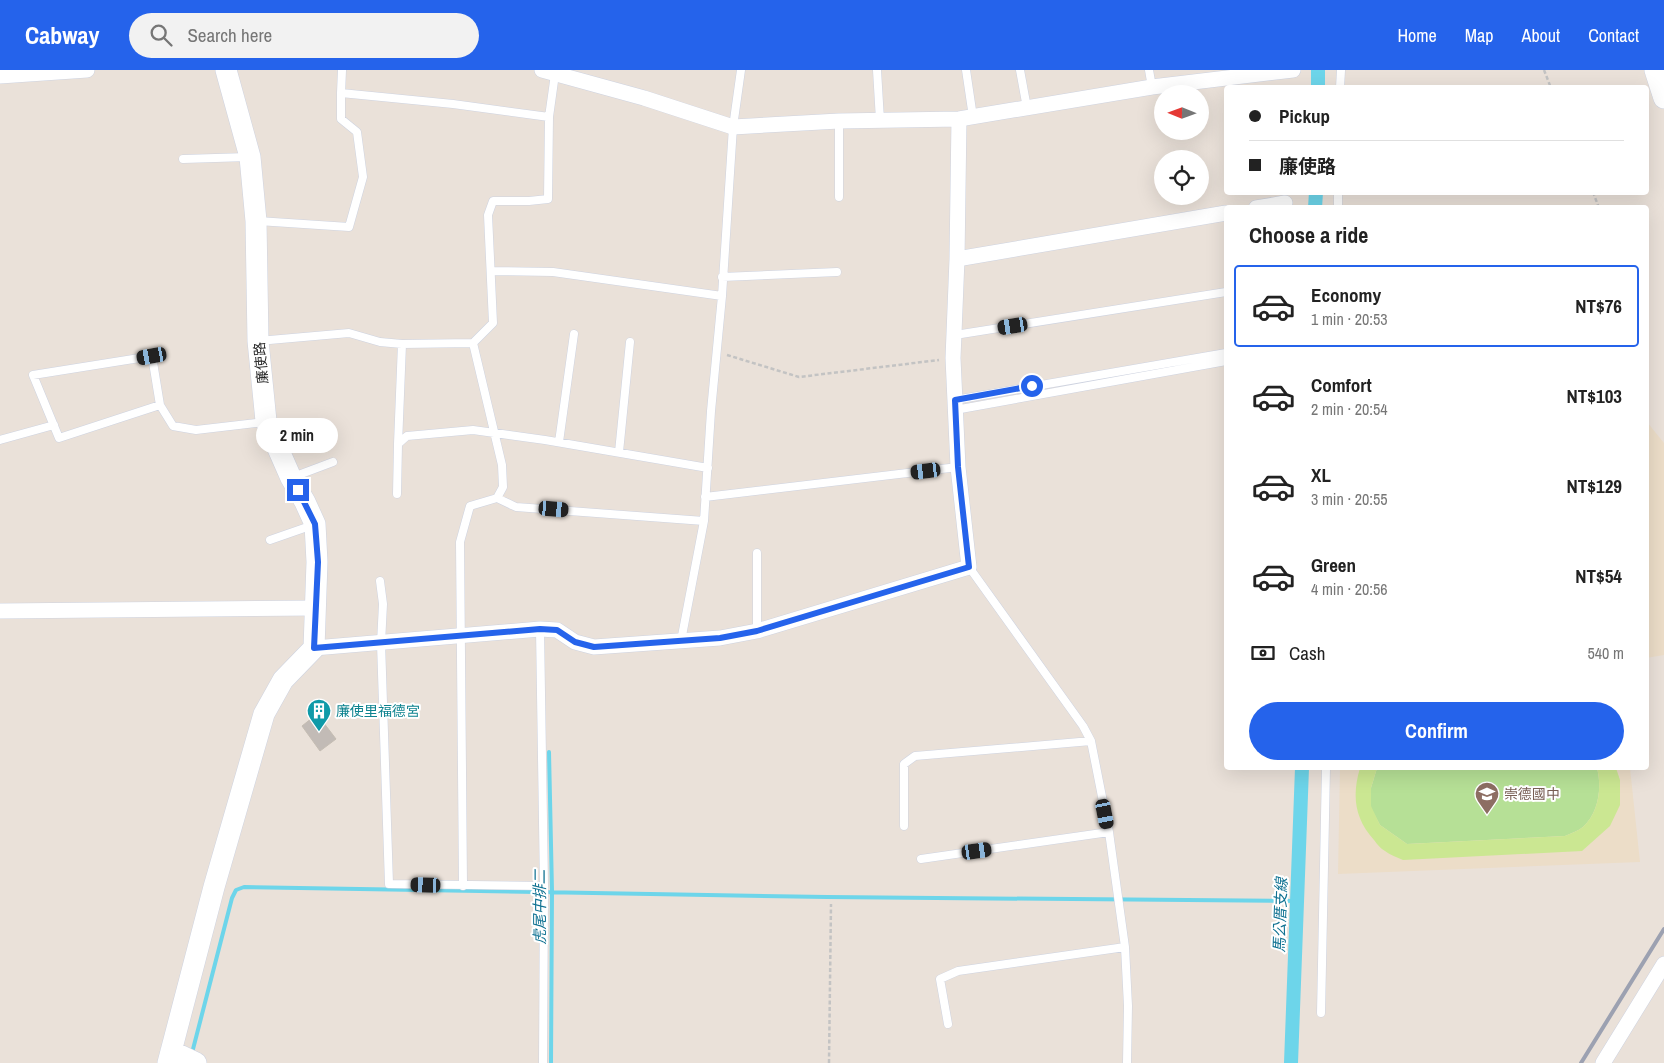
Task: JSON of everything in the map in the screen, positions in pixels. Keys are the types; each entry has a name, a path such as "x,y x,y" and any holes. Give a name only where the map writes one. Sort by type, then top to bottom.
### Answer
{"street":[{"path":"0,76 87,70"},
{"name":"廉使路","path":"226,70 250,157 256,221 258,341 266,422 291,478 315,524 318,562 314,648"},
{"path":"548,72 644,98 733,127 839,120 966,118 1152,87 1294,70"},
{"path":"1655,70 1664,98"},
{"path":"196,1063 169,1057 214,887 264,714 283,680 314,648 540,629 557,630 575,642 594,647 720,638 757,631 969,567 958,467 953,358 966,118"},
{"path":"1270,205 1285,202"},
{"path":"957,259 1224,213"},
{"path":"0,611 317,608"},
{"path":"1603,1063 1664,964"}],"lane":[{"path":"256,221 349,227 363,177 357,132 341,119 342,70"},
{"path":"681,641 704,521 704,497 722,296 733,127 741,70"},
{"path":"877,70 880,120"},
{"path":"966,70 966,118"},
{"path":"1020,70 1027,108"},
{"path":"1149,70 1152,87"},
{"path":"1340,85 1341,70"},
{"path":"258,341 349,333 380,342 402,344 473,343 492,323 488,215 493,201 548,199 548,72"},
{"path":"341,93 453,104 549,117"},
{"path":"839,120 840,196"},
{"path":"183,160 250,157"},
{"path":"490,271 553,272 722,296"},
{"path":"722,277 837,272"},
{"path":"955,336 1224,292"},
{"path":"559,442 574,334"},
{"path":"619,452 630,342"},
{"path":"473,343 502,465 503,487 497,498"},
{"path":"397,494 402,344"},
{"path":"955,405 1224,353"},
{"path":"160,405 59,438 33,376 152,356 160,405 173,426 196,430 266,422"},
{"path":"955,405 1224,361"},
{"path":"0,440 54,425"},
{"path":"398,444 407,436 473,430 559,442 708,468"},
{"path":"291,478 333,462"},
{"path":"704,497 958,467"},
{"path":"463,886 460,542 470,506 497,498 516,506 704,521"},
{"path":"270,540 315,524"},
{"path":"757,553 757,631"},
{"path":"969,567 1083,726 1091,741 1109,832 1125,948 1128,1063"},
{"path":"380,581 383,604 381,643 389,884 544,886"},
{"path":"540,629 544,886 543,1063"},
{"path":"904,826 904,764 915,756 1091,741"},
{"path":"1321,1013 1326,770"},
{"path":"920,859 1109,832"},
{"path":"948,1024 940,978 949,974 958,971 1125,948"}],"path":[{"path":"1544,70 1550,85"},
{"path":"717,352 799,377 953,358"},
{"path":"829,1063 831,904"}],"shaded area":[{"path":"1649,424 1664,443 1664,655 1649,658"},
{"name":"崇德國中","path":"1340,770 1630,770 1640,862 1338,874"}],"green space":[{"path":"1359,770 1376,770 1371,788 1371,806 1380,825 1407,844 1565,836 1583,827 1593,814 1599,791 1597,770 1617,770 1620,780 1620,805 1610,826 1582,851 1403,860 1381,848 1367,832 1356,806 1357,778"},
{"path":"1376,770 1597,770 1599,783 1598,799 1593,814 1583,827 1565,836 1407,844 1380,825 1370,806 1371,788"}],"building":[{"name":"廉使里福德宮","path":"317,714 336,739 320,751 302,726"}],"waterway":[{"name":"馬公厝支線","path":"1318,70 1318,85"},
{"name":"馬公厝支線","path":"1315,205 1316,195"},
{"name":"虎尾中排二","path":"549,752 552,891 551,1063"},
{"name":"馬公厝支線","path":"1291,1063 1302,770"},
{"path":"192,1053 232,898 236,890 244,887 827,897 1297,901"}],"railway":[{"path":"1581,1063 1664,929"}],"place":[{"name":"廉使里福德宮","path":"319,732"},
{"name":"崇德國中","path":"1487,815"}],"route":[{"path":"298,490 315,524 318,562 314,648 540,629 557,630 575,642 594,647 720,638 757,631 969,567 958,467 955,400 1032,386"}]}
